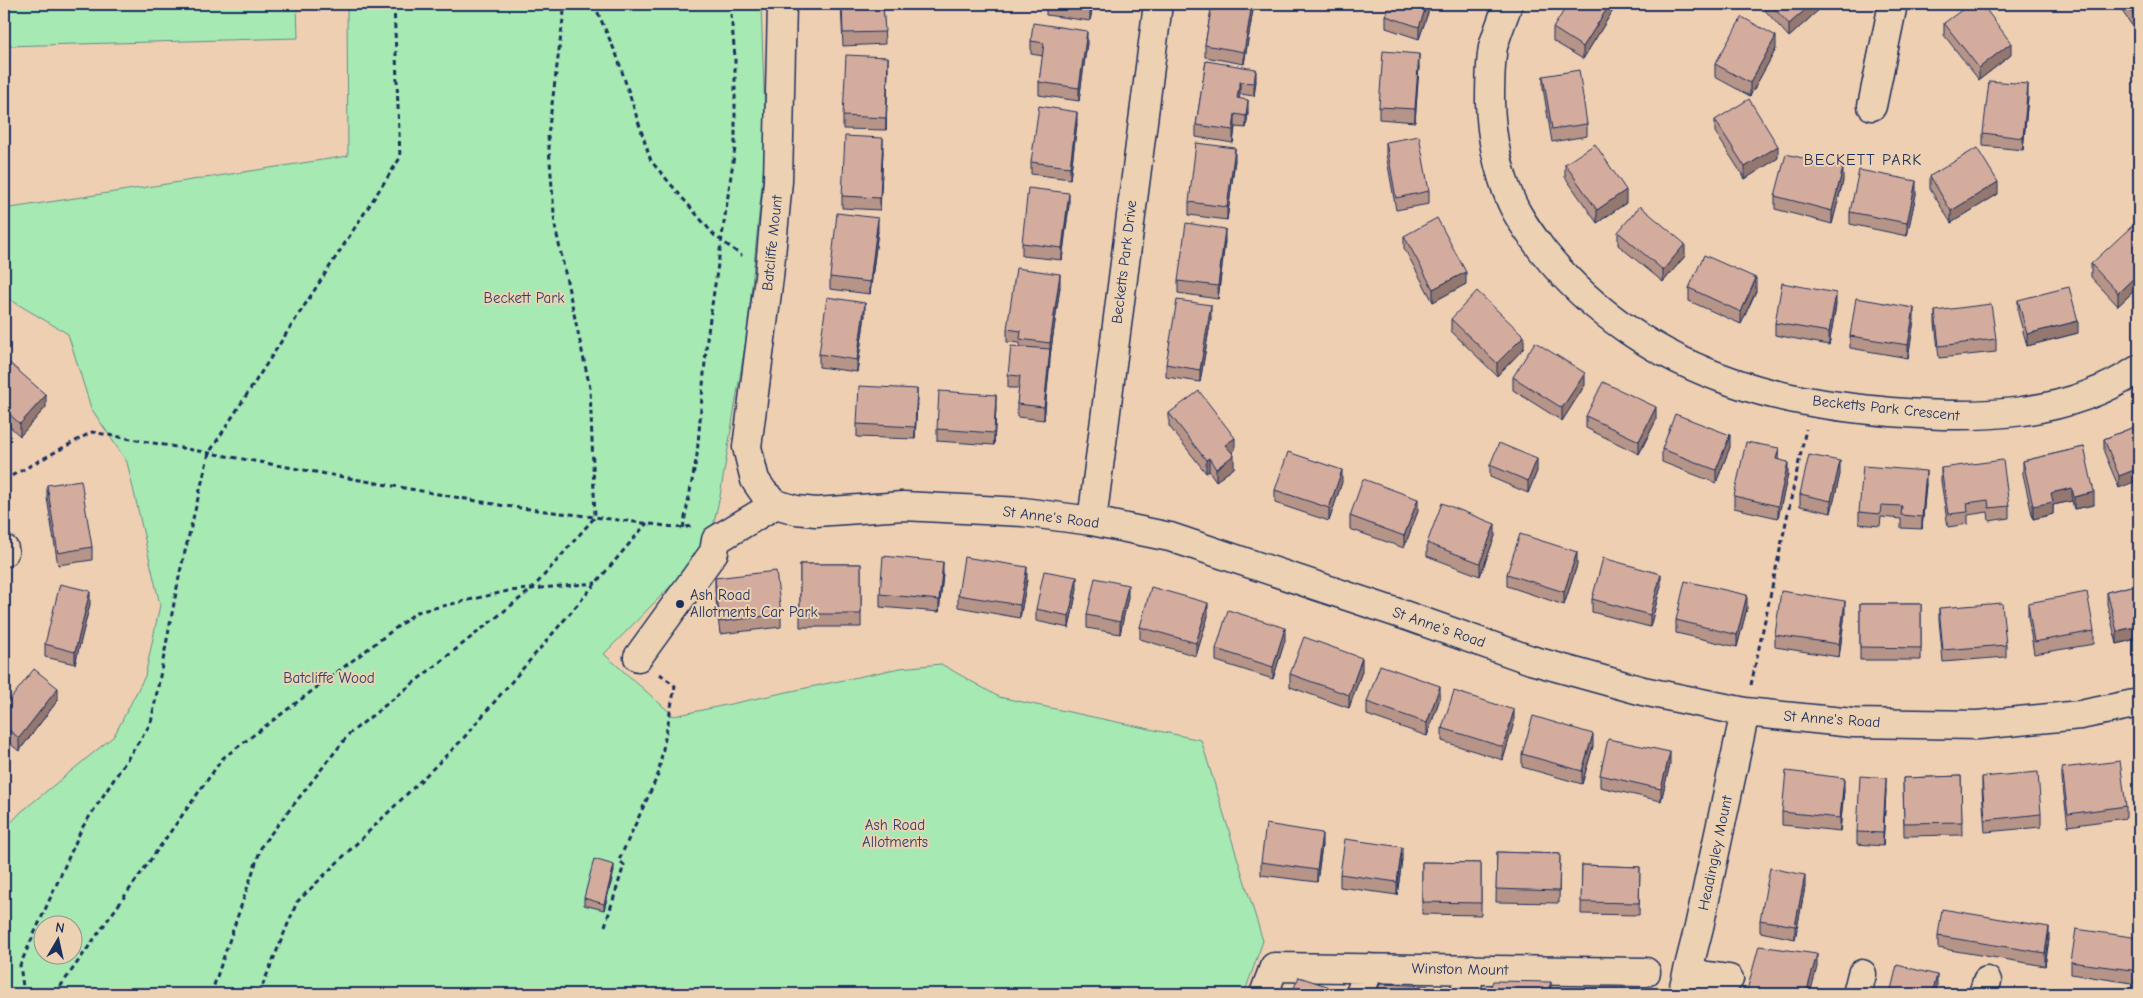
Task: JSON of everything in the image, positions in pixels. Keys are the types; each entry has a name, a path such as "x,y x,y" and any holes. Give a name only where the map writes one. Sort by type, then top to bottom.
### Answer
{"street":[{"name":"Batcliffe Mount","path":"776,504 764,493 755,480 749,462 748,435 770,277 778,182 782,4"},
{"name":"Becketts Park Drive","path":"1092,521 1158,4"},
{"name":"Becketts Park Crescent","path":"1508,4 1494,47 1490,82 1491,124 1498,157 1511,201 1529,233 1555,265 1591,302 1644,341 1667,354 1731,382 1811,402 1932,416 1981,416 2040,408 2084,397 2120,382 2139,369"},
{"path":"1872,106 1893,4"},
{"name":"St Anne's Road","path":"776,504 796,510 816,512 903,506 1022,512 1092,521 1170,538 1407,616 1531,660 1643,691 1745,712 1854,723 1978,725 2080,715 2139,703"},
{"path":"638,657 714,552 716,540 776,504"},
{"name":"Headingley Mount","path":"1685,984 1745,712"},
{"name":"Winston Mount","path":"1264,994 1274,967 1369,968 1468,982 1574,982 1646,972"},
{"path":"1360,994 1369,968"},
{"path":"1685,984 1729,979"}],"path":[{"path":"24,994 20,965 82,828 151,723 180,572 209,453 400,158 394,4"},
{"path":"211,994 262,845 349,734 532,588 595,517 590,388 555,226 548,135 565,4"},
{"path":"594,4 617,56 651,161 714,235 770,277"},
{"path":"683,528 696,455 707,339 723,242 735,148 735,57 730,4"},
{"path":"1745,712 1811,402"},
{"path":"4,480 92,432 505,506 683,528 692,525"},
{"path":"260,994 297,902 461,741 647,523"},
{"path":"55,994 224,758 417,612 508,591 596,583"},
{"path":"605,926 624,865 619,860 658,775 675,686 638,657"}],"green space":[{"path":"4,4 297,4 298,38 4,46"},
{"path":"347,4 761,4 766,145 747,334 720,496 708,548 604,654 674,716 900,668 941,664 999,697 1201,740 1263,941 1244,994 4,994 4,830 21,812 114,736 145,676 160,605 127,462 91,408 68,334 4,296 4,209 348,156"}],"building":[{"path":"842,4 883,4 885,32 843,33"},
{"path":"1058,4 1091,4 1090,8"},
{"path":"1212,4 1252,4 1244,52 1205,45"},
{"path":"1390,4 1427,4 1419,27 1386,16"},
{"path":"1568,4 1610,4 1583,47 1553,28"},
{"path":"1770,4 1812,4 1789,24"},
{"path":"1970,4 1982,4 2011,43 1979,68 1944,23"},
{"path":"2126,4 2139,4 2139,23"},
{"path":"1742,17 1776,36 1750,83 1715,64"},
{"path":"1033,23 1087,31 1079,88 1039,82 1044,43 1031,41"},
{"path":"1383,51 1419,54 1415,109 1379,107"},
{"path":"846,55 888,57 886,118 843,116"},
{"path":"1206,61 1256,69 1254,83 1240,82 1237,98 1248,100 1246,116 1235,114 1233,130 1196,125"},
{"path":"1579,70 1587,124 1552,129 1543,76"},
{"path":"1989,81 2028,84 2023,138 1983,133"},
{"path":"1749,99 1778,146 1745,167 1715,120"},
{"path":"1039,106 1077,112 1070,167 1031,162"},
{"path":"845,136 883,138 880,198 842,196"},
{"path":"1419,136 1429,191 1396,198 1386,142"},
{"path":"1196,143 1235,148 1227,207 1189,202"},
{"path":"1595,144 1626,190 1597,210 1565,164"},
{"path":"1977,148 1998,182 1951,211 1930,176"},
{"path":"1786,154 1843,168 1832,211 1775,196"},
{"path":"1859,170 1916,181 1907,223 1850,212"},
{"path":"1028,188 1069,193 1062,248 1022,243"},
{"path":"1640,206 1685,244 1663,270 1618,232"},
{"path":"837,213 878,218 870,282 830,277"},
{"path":"1437,218 1466,272 1433,289 1404,236"},
{"path":"1186,223 1225,229 1218,286 1178,281"},
{"path":"2132,226 2139,235 2139,273 2118,293 2091,264"},
{"path":"1704,255 1756,278 1741,312 1689,288"},
{"path":"1016,268 1060,274 1050,343 1020,339 1021,331 1007,329"},
{"path":"1782,283 1836,293 1829,332 1775,323"},
{"path":"2069,287 2078,321 2027,334 2018,300"},
{"path":"1477,291 1524,336 1497,363 1451,319"},
{"path":"827,297 865,303 857,360 819,354"},
{"path":"1856,298 1914,308 1908,345 1850,336"},
{"path":"1177,300 1211,305 1200,370 1166,364"},
{"path":"1991,304 1996,339 1939,346 1935,311"},
{"path":"1535,342 1585,373 1562,408 1513,377"},
{"path":"1011,346 1050,349 1044,407 1017,404 1020,376 1008,375"},
{"path":"4,358 46,395 20,424 4,409"},
{"path":"1603,382 1656,407 1639,441 1586,416"},
{"path":"859,386 917,389 915,427 857,424"},
{"path":"939,391 996,395 994,433 937,429"},
{"path":"1199,391 1235,438 1225,445 1234,455 1216,469 1209,458 1206,460 1169,413"},
{"path":"1675,414 1730,435 1716,470 1662,449"},
{"path":"2139,425 2139,468 2119,476 2104,439"},
{"path":"1746,442 1779,448 1776,459 1788,462 1778,506 1734,496"},
{"path":"1499,443 1537,459 1528,481 1490,465"},
{"path":"2084,447 2094,492 2074,497 2072,488 2051,493 2053,502 2033,506 2023,461"},
{"path":"1288,452 1342,470 1329,508 1275,490"},
{"path":"1809,455 1840,461 1831,501 1800,494"},
{"path":"2003,460 2009,506 1989,508 1988,500 1967,503 1968,512 1948,514 1941,468"},
{"path":"1863,466 1926,471 1922,517 1901,515 1902,506 1881,505 1880,514 1859,512"},
{"path":"1363,479 1418,499 1404,536 1350,516"},
{"path":"81,480 92,547 58,553 47,485"},
{"path":"1442,503 1495,524 1480,563 1427,543"},
{"path":"1520,534 1577,552 1564,592 1507,574"},
{"path":"883,556 943,562 939,600 880,594"},
{"path":"964,557 1027,567 1020,605 958,595"},
{"path":"1603,558 1661,574 1650,615 1592,599"},
{"path":"800,564 861,564 861,614 800,614"},
{"path":"776,571 781,614 720,622 715,578"},
{"path":"1044,571 1077,577 1069,616 1036,609"},
{"path":"1095,578 1128,585 1120,622 1087,615"},
{"path":"1685,581 1747,595 1737,635 1676,620"},
{"path":"60,584 90,591 75,652 45,644"},
{"path":"2139,584 2139,626 2117,631 2107,592"},
{"path":"1151,587 1208,603 1196,643 1140,627"},
{"path":"1781,591 1845,601 1839,644 1775,635"},
{"path":"2087,592 2094,631 2034,642 2028,603"},
{"path":"2002,603 2006,645 1943,650 1939,608"},
{"path":"1860,604 1921,604 1921,648 1860,647"},
{"path":"1228,610 1285,628 1273,667 1216,649"},
{"path":"1304,637 1362,658 1349,695 1290,674"},
{"path":"1380,665 1440,686 1427,723 1367,702"},
{"path":"34,669 58,688 19,738 4,726 4,707"},
{"path":"1454,691 1514,710 1503,747 1442,728"},
{"path":"1533,716 1593,734 1582,771 1522,754"},
{"path":"1608,739 1670,752 1661,789 1600,775"},
{"path":"2120,761 2126,806 2068,814 2062,768"},
{"path":"1786,771 1844,778 1840,818 1782,812"},
{"path":"2038,772 2041,814 1985,820 1982,777"},
{"path":"1860,776 1886,778 1883,833 1857,832"},
{"path":"1961,776 1962,822 1904,823 1903,778"},
{"path":"1266,824 1322,833 1317,870 1261,862"},
{"path":"1345,839 1402,847 1397,882 1340,874"},
{"path":"1497,852 1560,854 1559,891 1496,889"},
{"path":"594,859 614,865 604,904 584,898"},
{"path":"1422,862 1481,863 1481,903 1422,902"},
{"path":"1582,865 1640,867 1639,903 1581,902"},
{"path":"1770,868 1805,875 1795,926 1760,920"},
{"path":"1942,909 2049,927 2045,953 1938,936"},
{"path":"2076,929 2139,938 2139,971 2071,962"},
{"path":"1759,946 1817,954 1806,994 1746,994"},
{"path":"1897,965 1937,975 1932,994 1890,994"},
{"path":"1299,977 1333,988 1330,994 1291,994"},
{"path":"1493,981 1551,982 1547,994 1488,994"},
{"path":"1380,984 1428,986 1425,994 1376,994"},
{"path":"2025,990 2040,994 2024,994"}],"place":[{"name":"Ash Road Allotments Car Park","path":"680,604"}],"district":[{"name":"BECKETT PARK","path":"1863,159"}],"park label":[{"name":"Beckett Park","path":"524,298"},
{"name":"Batcliffe Wood","path":"329,678"},
{"name":"Ash Road Allotments","path":"895,834"}]}
